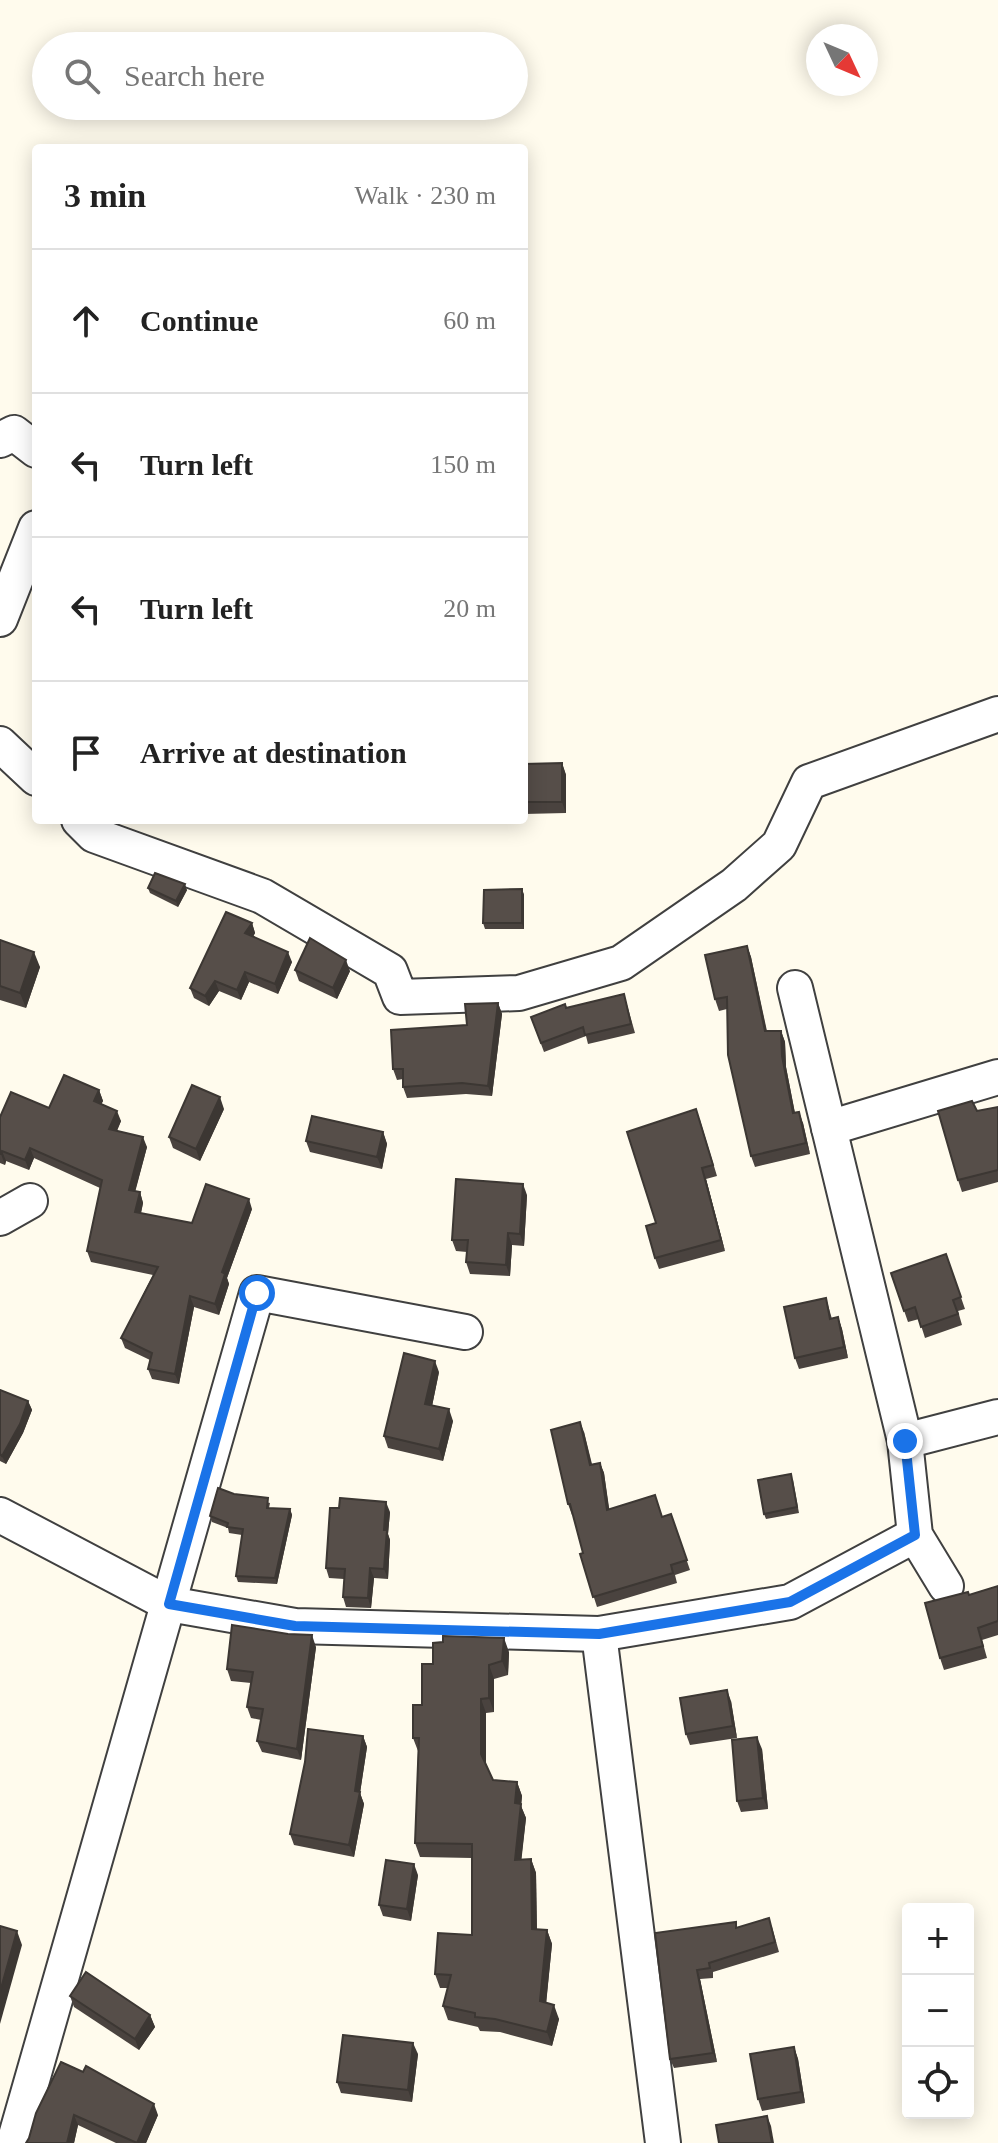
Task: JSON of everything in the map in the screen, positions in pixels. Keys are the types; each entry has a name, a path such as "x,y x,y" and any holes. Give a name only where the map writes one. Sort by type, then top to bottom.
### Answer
{"street":[{"path":"0,440 14,433 32,447"},
{"path":"0,619 32,536"},
{"path":"83,824 94,835 262,896 390,971 400,997 519,993 621,963 734,885 779,845 809,782 998,714"},
{"path":"0,744 32,774"},
{"path":"795,988 905,1441 915,1535 946,1586"},
{"path":"829,1128 998,1077"},
{"path":"0,1218 30,1201"},
{"path":"14,2143 257,1293 465,1332"},
{"path":"905,1441 998,1417"},
{"path":"0,1515 169,1604 295,1626 599,1634 790,1602 915,1535"},
{"path":"599,1634 663,2143"}],"building":[{"path":"562,763 562,802 528,802 528,764"},
{"path":"155,873 185,884 176,901 148,888"},
{"path":"522,889 522,923 483,923 484,890"},
{"path":"226,912 252,923 245,933 288,952 275,984 245,972 237,990 215,981 205,996 190,988"},
{"path":"310,938 346,960 333,988 295,970"},
{"path":"0,940 34,952 20,993 0,986"},
{"path":"747,946 765,1031 781,1031 782,1056 793,1113 799,1112 806,1143 751,1156 728,1055 727,997 715,999 705,955"},
{"path":"624,994 631,1024 585,1035 583,1027 541,1043 531,1017 565,1004 566,1008"},
{"path":"498,1003 488,1086 462,1083 403,1087 403,1069 393,1069 391,1030 467,1025 465,1004"},
{"path":"64,1075 99,1090 94,1101 117,1111 109,1129 143,1137 129,1190 140,1192 135,1212 192,1223 206,1184 249,1199 222,1272 225,1274 215,1304 190,1296 175,1374 148,1369 152,1353 121,1338 158,1267 87,1251 102,1180 30,1148 25,1160 2,1151 0,1154 0,1117 11,1092 49,1108"},
{"path":"192,1085 220,1097 196,1149 169,1137"},
{"path":"972,1101 977,1111 998,1107 998,1170 958,1180 938,1111"},
{"path":"696,1109 713,1165 702,1168 721,1240 655,1258 646,1226 656,1223 627,1132"},
{"path":"312,1116 383,1132 377,1157 306,1141"},
{"path":"456,1179 523,1184 520,1234 508,1233 506,1265 466,1262 468,1240 452,1240"},
{"path":"946,1254 961,1297 953,1300 958,1314 921,1327 915,1307 904,1311 891,1273"},
{"path":"826,1298 830,1319 838,1317 844,1347 795,1358 784,1307"},
{"path":"404,1353 435,1361 425,1404 449,1409 439,1449 384,1436"},
{"path":"0,1390 28,1401 20,1424 2,1456 0,1454"},
{"path":"580,1422 590,1465 600,1463 607,1510 655,1495 662,1517 671,1514 687,1560 671,1565 673,1573 593,1597 551,1430"},
{"path":"791,1474 797,1507 764,1514 758,1480"},
{"path":"218,1488 234,1494 268,1498 267,1508 290,1509 275,1578 236,1576 243,1529 227,1527 228,1523 210,1516"},
{"path":"340,1498 386,1502 384,1569 370,1568 368,1598 343,1597 345,1569 326,1568 330,1508 339,1508"},
{"path":"998,1586 998,1621 978,1628 983,1646 940,1658 925,1603"},
{"path":"232,1625 312,1635 297,1749 257,1741 263,1709 247,1707 253,1672 227,1669"},
{"path":"443,1636 504,1638 502,1661 489,1665 489,1698 481,1699 481,1754 493,1780 517,1782 515,1803 521,1804 515,1860 531,1859 532,1929 547,1930 540,2001 554,2005 547,2032 475,2017 475,2013 443,2006 451,1975 435,1974 438,1933 472,1935 472,1844 415,1843 419,1738 413,1738 413,1705 422,1705 422,1664 433,1664 433,1643 443,1642"},
{"path":"727,1690 733,1726 686,1734 680,1698"},
{"path":"308,1729 363,1736 355,1791 360,1792 349,1845 290,1834 305,1762"},
{"path":"757,1737 763,1798 737,1801 732,1740"},
{"path":"386,1860 414,1864 407,1909 379,1905"},
{"path":"769,1918 775,1942 709,1963 710,1968 697,1970 713,2053 670,2059 655,1933 736,1922 736,1928"},
{"path":"0,1926 17,1931 0,1992"},
{"path":"86,1972 150,2015 135,2039 70,1996"},
{"path":"343,2035 413,2043 408,2090 337,2082"},
{"path":"794,2047 801,2092 758,2099 750,2054"},
{"path":"61,2062 83,2072 86,2066 154,2104 137,2143 74,2115 67,2143 26,2143 36,2113"},
{"path":"767,2116 772,2143 719,2143 716,2125"}],"route":[{"path":"257,1293 169,1604 295,1626 599,1634 790,1602 915,1535 905,1441"}]}
